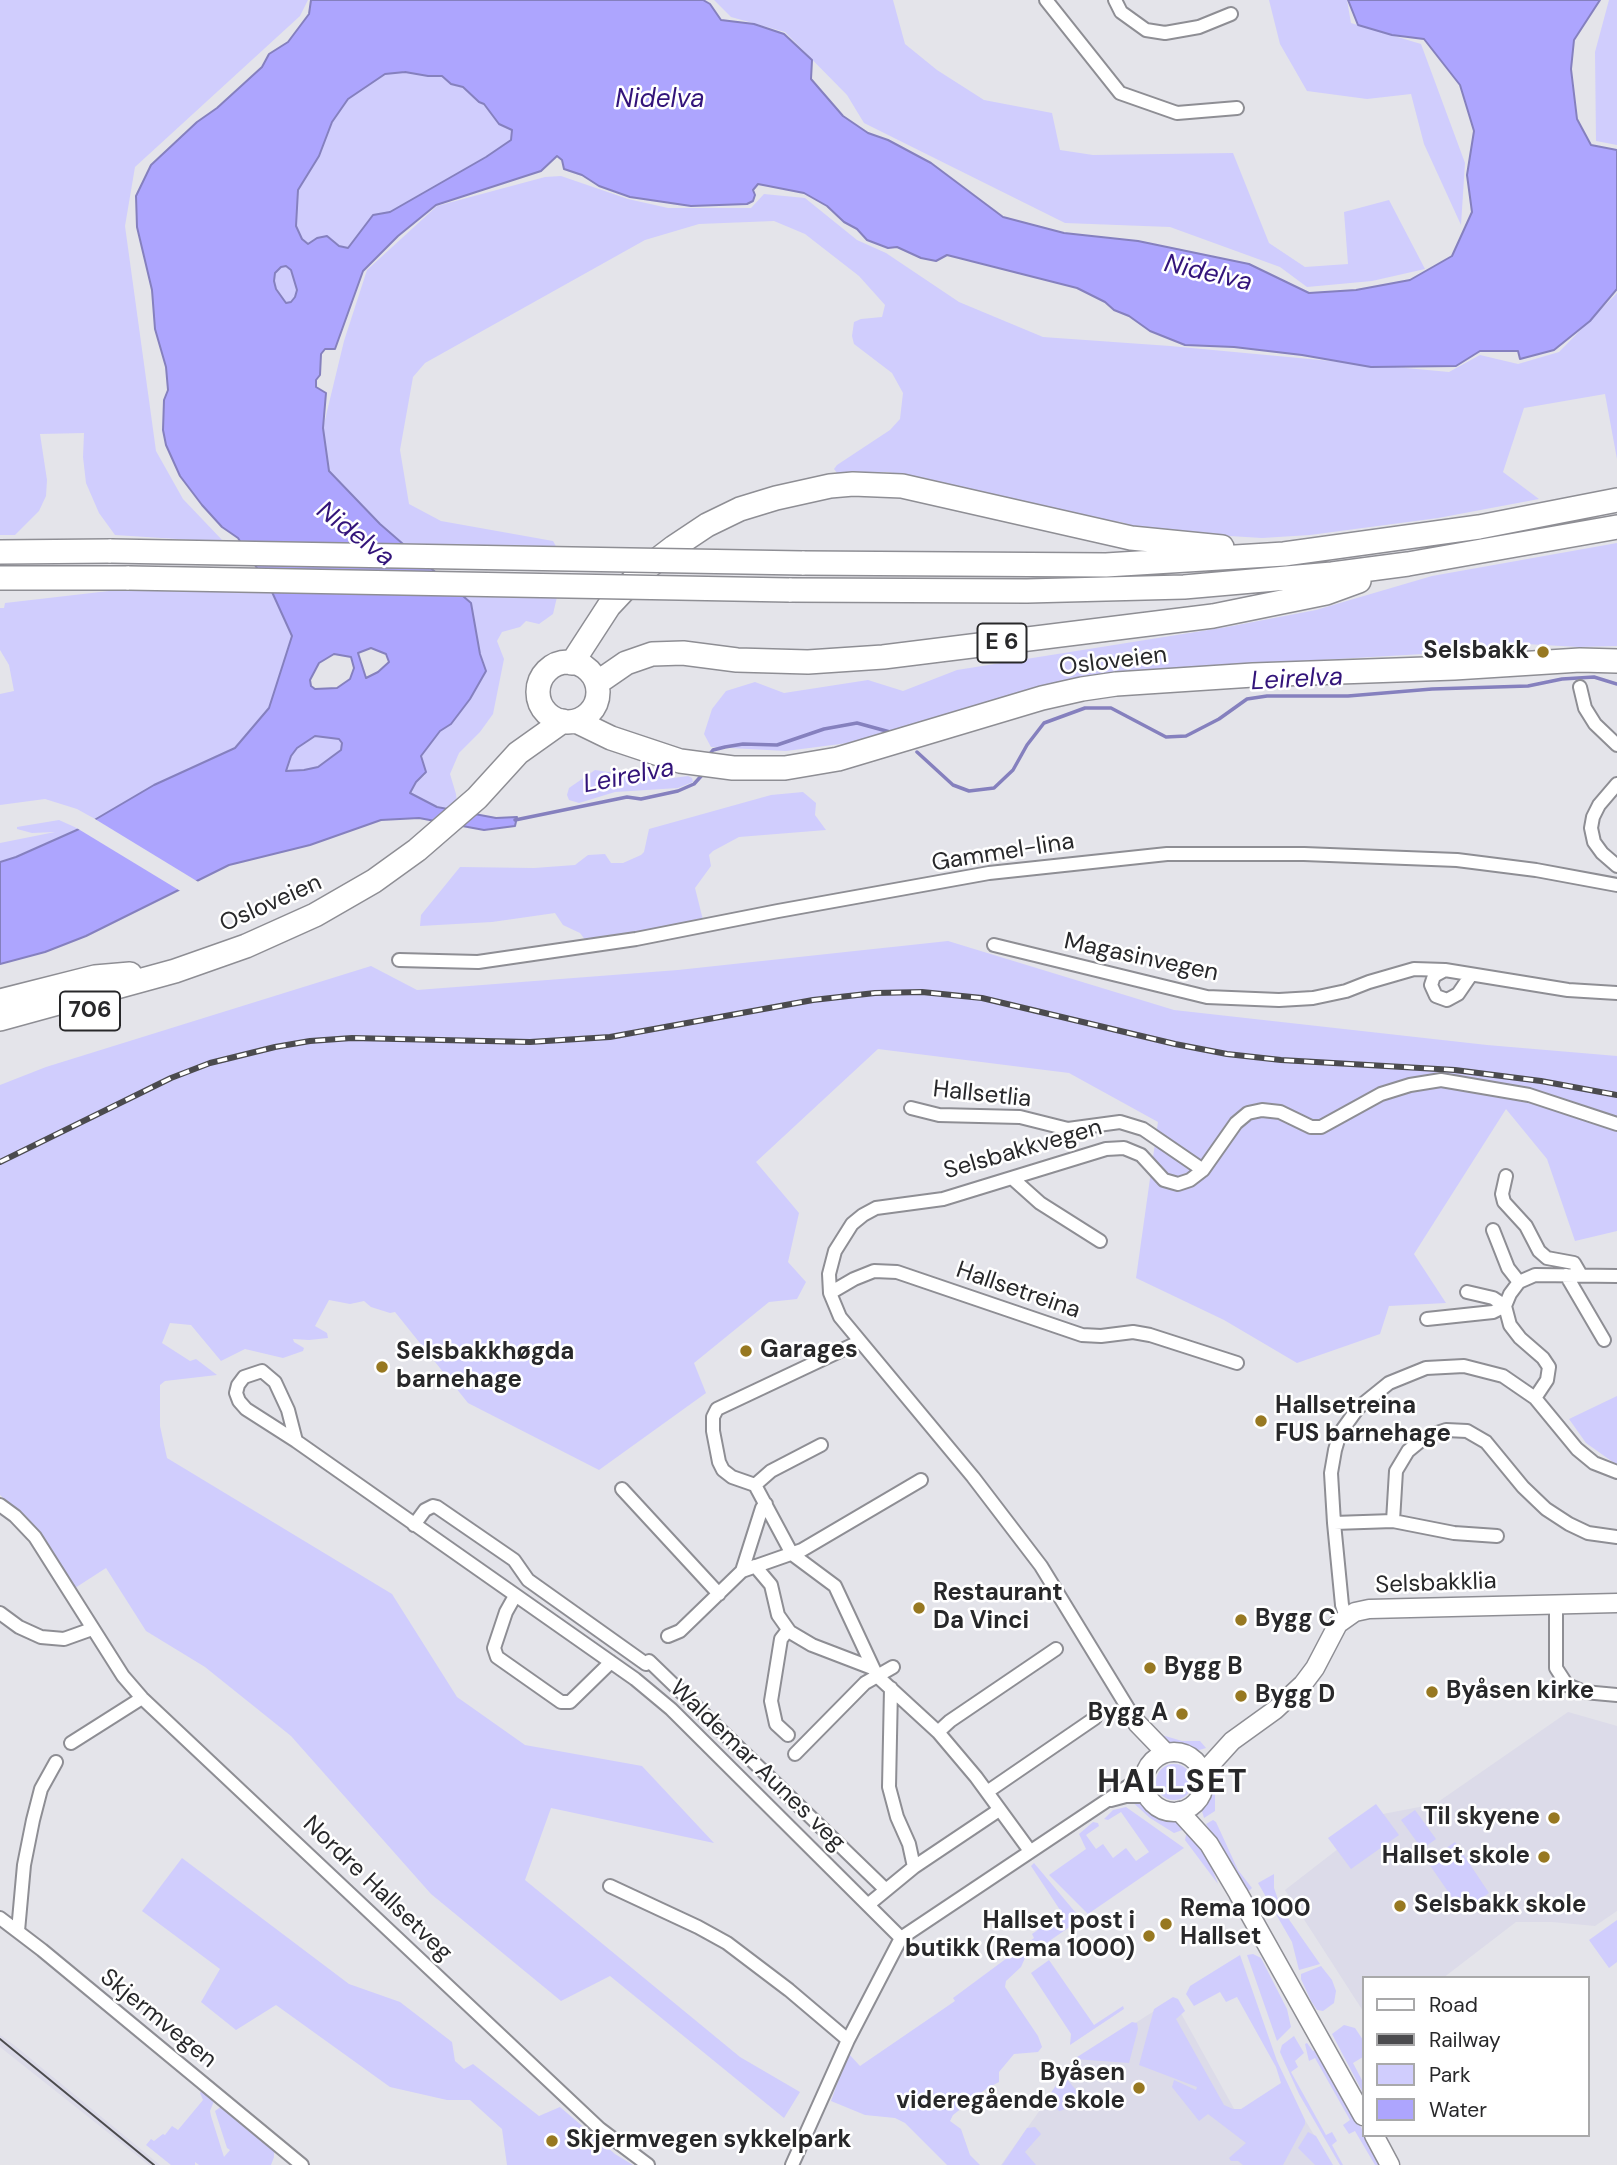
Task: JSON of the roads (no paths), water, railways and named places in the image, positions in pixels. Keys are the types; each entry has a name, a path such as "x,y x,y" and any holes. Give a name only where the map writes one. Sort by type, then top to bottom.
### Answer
{"highway":[{"path":"596,693 585,667 572,663 609,606 640,573 707,525 740,509 830,486 902,486 1131,538 1284,554"},
{"path":"0,552 111,551 802,563 1106,565 1284,554 1467,529 1617,500"},
{"name":"E 6","path":"0,578 789,590 1108,590 1258,581 1408,564 1617,527"},
{"name":"E 6","path":"596,693 626,663 652,654 683,653 737,660 846,661 1213,616 1326,593 1408,564"},
{"name":"Osloveien","path":"518,753 569,721 680,761 733,768 785,768 838,759 1042,698 1116,684 1253,675 1454,668 1580,660 1617,661"},
{"name":"706","path":"539,699 540,684 548,671 559,664 572,663"},
{"name":"706","path":"569,721 589,713 596,693"},
{"name":"Osloveien","path":"596,693 607,720 628,743"},
{"path":"539,699 547,713 569,721"},
{"name":"Osloveien","path":"0,1019 175,971 279,932 341,901 374,881 439,832 499,774 518,753 532,726 539,699"},
{"name":"706","path":"0,1001 95,977 175,971"},
{"name":"706","path":"0,1035 103,1007 175,971"}],"street":[{"path":"1046,0 1120,93 1177,113 1237,108"},
{"path":"1115,0 1121,12 1146,30 1165,33 1199,27 1231,14"},
{"path":"1580,687 1585,708 1595,724 1617,745"},
{"path":"1617,784 1599,806 1591,828 1594,842 1617,866"},
{"name":"Gammel-lina","path":"399,960 478,962 636,939 989,873 1167,854 1304,854 1457,860 1536,870 1617,886"},
{"name":"Magasinvegen","path":"994,945 1207,997 1279,1000 1313,998 1414,970 1445,970 1567,990 1617,993"},
{"path":"1445,970 1434,976 1431,985 1436,996 1447,1000 1458,994 1471,975"},
{"path":"1203,1170 1236,1123 1248,1113 1262,1110 1280,1112 1311,1127 1321,1126 1381,1094 1409,1085 1441,1080 1529,1095 1617,1124"},
{"name":"Hallsetlia","path":"911,1108 939,1115 1015,1116 1068,1129 1120,1122 1143,1129 1203,1170"},
{"name":"Selsbakkvegen","path":"830,1293 829,1274 835,1251 852,1224 863,1215 890,1205 943,1199 1106,1149 1124,1148 1141,1155 1164,1180 1178,1184 1190,1180 1203,1170"},
{"path":"1506,1176 1502,1195 1504,1202 1526,1226 1539,1251 1547,1258 1574,1263 1581,1275"},
{"path":"1012,1178 1040,1203 1100,1241"},
{"path":"1493,1230 1508,1268 1519,1282"},
{"name":"Hallsetreina","path":"830,1293 874,1271 897,1272 1083,1335 1133,1332 1150,1335 1237,1363"},
{"path":"1535,1398 1547,1380 1549,1367 1510,1325 1505,1306 1510,1294 1519,1282 1535,1275 1617,1276"},
{"path":"1566,1275 1604,1340"},
{"path":"1467,1292 1493,1298 1505,1306"},
{"path":"830,1293 840,1317 859,1342 973,1477 1041,1566 1137,1723 1154,1763 1148,1796"},
{"path":"1427,1319 1493,1312 1505,1306"},
{"path":"859,1342 714,1412 715,1442 723,1470 732,1477 755,1485 766,1504 787,1556 835,1586 874,1672"},
{"path":"1346,1617 1342,1605 1331,1473 1340,1433 1358,1408 1389,1382 1426,1368 1464,1366 1503,1376 1535,1398 1577,1449 1594,1463 1617,1472"},
{"name":"Waldemar Aunes veg","path":"296,1441 288,1410 275,1382 262,1371 244,1377 236,1393 246,1409 296,1441 611,1662 671,1709 901,1938"},
{"path":"1394,1521 1396,1471 1408,1451 1425,1437 1446,1430 1467,1431 1486,1442 1546,1509 1588,1533 1617,1537"},
{"path":"755,1485 771,1471 821,1445"},
{"path":"668,1636 680,1631 742,1571 787,1556 921,1480"},
{"path":"622,1489 719,1594"},
{"path":"742,1571 762,1508 766,1504"},
{"name":"Nordre Hallsetveg","path":"0,1505 35,1537 123,1676 142,1698 600,2129 648,2165"},
{"name":"Waldemar Aunes veg","path":"414,1525 425,1510 437,1507 514,1560 528,1580 648,1662 885,1889"},
{"path":"1334,1523 1394,1521 1454,1533 1497,1536"},
{"path":"771,1584 787,1556"},
{"path":"755,1566 771,1584 778,1615 788,1630 812,1645 874,1672 938,1732 1023,1838 1030,1851"},
{"path":"515,1596 506,1612 494,1648 497,1657 561,1702 570,1702 611,1662"},
{"name":"Selsbakklia","path":"1202,1773 1232,1741 1275,1710 1303,1684 1315,1668 1331,1635 1346,1617 1369,1609 1617,1603"},
{"path":"1556,1605 1556,1668 1567,1685 1584,1692 1617,1695"},
{"path":"0,1613 19,1627 41,1637 64,1639 92,1629"},
{"name":"Waldemar Aunes veg","path":"788,1630 781,1639 771,1701 776,1724 788,1735"},
{"path":"938,1732 1056,1649"},
{"path":"874,1672 893,1667"},
{"name":"Waldemar Aunes veg","path":"795,1754 874,1672"},
{"path":"891,1688 889,1787 914,1867"},
{"path":"71,1743 142,1698"},
{"path":"987,1792 1094,1718"},
{"name":"Selsbakklia","path":"1191,1758 1232,1741"},
{"path":"792,2165 848,2040 901,1938 1103,1801 1154,1763 1175,1752 1191,1758 1202,1773 1204,1783 1196,1802 1179,1811 1161,1809 1148,1796 1126,1796 1103,1801"},
{"path":"18,1931 24,1866 33,1819 41,1789 56,1762"},
{"path":"1196,1802 1209,1844"},
{"path":"869,1904 914,1867 999,1810"},
{"path":"1179,1811 1209,1844 1263,1934 1362,2114"},
{"path":"610,1886 727,1943 789,1990 848,2040"},
{"name":"Skjermvegen","path":"0,1918 284,2160 302,2165"},
{"path":"1375,2137 1391,2165"}],"water":[{"name":"Nidelva","path":"311,0 703,0 710,4 721,20 754,24 784,34 812,60 811,79 843,116 868,133 888,140 931,163 1003,217 1064,233 1138,241 1249,264 1309,293 1356,290 1410,280 1452,256 1472,212 1467,175 1474,131 1460,85 1424,39 1392,35 1358,25 1348,0 1600,0 1574,40 1571,69 1577,119 1591,145 1617,150 1617,289 1590,321 1554,350 1520,359 1518,351 1480,351 1456,366 1371,367 1302,355 1234,347 1185,345 1150,331 1129,316 1077,288 947,255 936,261 921,258 897,247 888,248 867,240 827,206 804,193 758,184 753,190 753,201 747,204 691,206 630,197 599,186 582,175 564,169 562,160 557,156 541,171 436,205 398,236 363,271 335,349 325,349 321,354 320,375 316,380 316,387 326,393 323,428 329,471 380,524 471,603 480,654 486,671 451,724 440,731 421,756 426,772 410,793 437,807 496,818 517,817 515,826 484,830 419,818 381,820 310,845 229,865 86,936 45,952 0,964 0,862 79,829 154,785 235,748 269,708 292,636 272,592 238,538 222,527 202,505 180,476 166,445 163,430 164,400 168,390 166,367 155,329 152,290 137,227 136,196 151,165 262,67 269,54 288,42 309,14","holes":["405,72 442,76 451,84 463,87 484,104 499,124 512,130 511,140 390,212 373,215 348,248 339,246 327,236 308,244 302,239 296,226 298,190 319,156 332,122 348,99 385,74","286,266 291,270 297,290 291,302 286,303 276,289 275,273","371,648 386,654 389,662 366,678 358,653","334,654 351,657 354,668 350,679 337,688 315,689 310,680 319,663","315,736 339,739 342,743 341,750 318,767 286,771 297,748"]}],"waterway":[{"name":"Leirelva","path":"917,752 953,785 969,791 994,788 1013,770 1044,723 1085,708 1111,708 1166,737 1186,736 1219,719 1247,699 1267,696 1348,696 1432,689 1528,686 1562,679 1594,677 1617,684"},
{"name":"Leirelva","path":"708,756 713,750 725,747 743,744 777,745 824,729 857,723 890,732"},
{"name":"Leirelva","path":"515,820 627,797 641,799 678,791 694,784 703,774"}],"tram line":[{"path":"0,2039 154,2165"}],"railway":[{"path":"0,1162 171,1078 210,1063 275,1047 352,1038 530,1042 610,1037 813,1000 875,993 922,992 982,998 1227,1054 1281,1060 1455,1070 1541,1081 1617,1095"}],"place":[{"name":"Selsbakk","path":"1543,652"},
{"name":"Garages","path":"746,1351"},
{"name":"Selsbakkhøgda barnehage","path":"382,1367"},
{"name":"Hallsetreina FUS barnehage","path":"1261,1421"},
{"name":"Restaurant Da Vinci","path":"919,1608"},
{"name":"Bygg C","path":"1241,1620"},
{"name":"Bygg B","path":"1150,1668"},
{"name":"Byåsen kirke","path":"1432,1692"},
{"name":"Bygg D","path":"1241,1696"},
{"name":"Bygg A","path":"1182,1714"},
{"name":"Til skyene","path":"1554,1818"},
{"name":"Hallset skole","path":"1544,1857"},
{"name":"Selsbakk skole","path":"1400,1906"},
{"name":"Rema 1000 Hallset","path":"1166,1924"},
{"name":"Hallset post i butikk (Rema 1000)","path":"1149,1936"},
{"name":"Byåsen videregående skole","path":"1139,2088"},
{"name":"Skjermvegen sykkelpark","path":"552,2141"}],"district":[{"name":"HALLSET","path":"1173,1784"}]}
